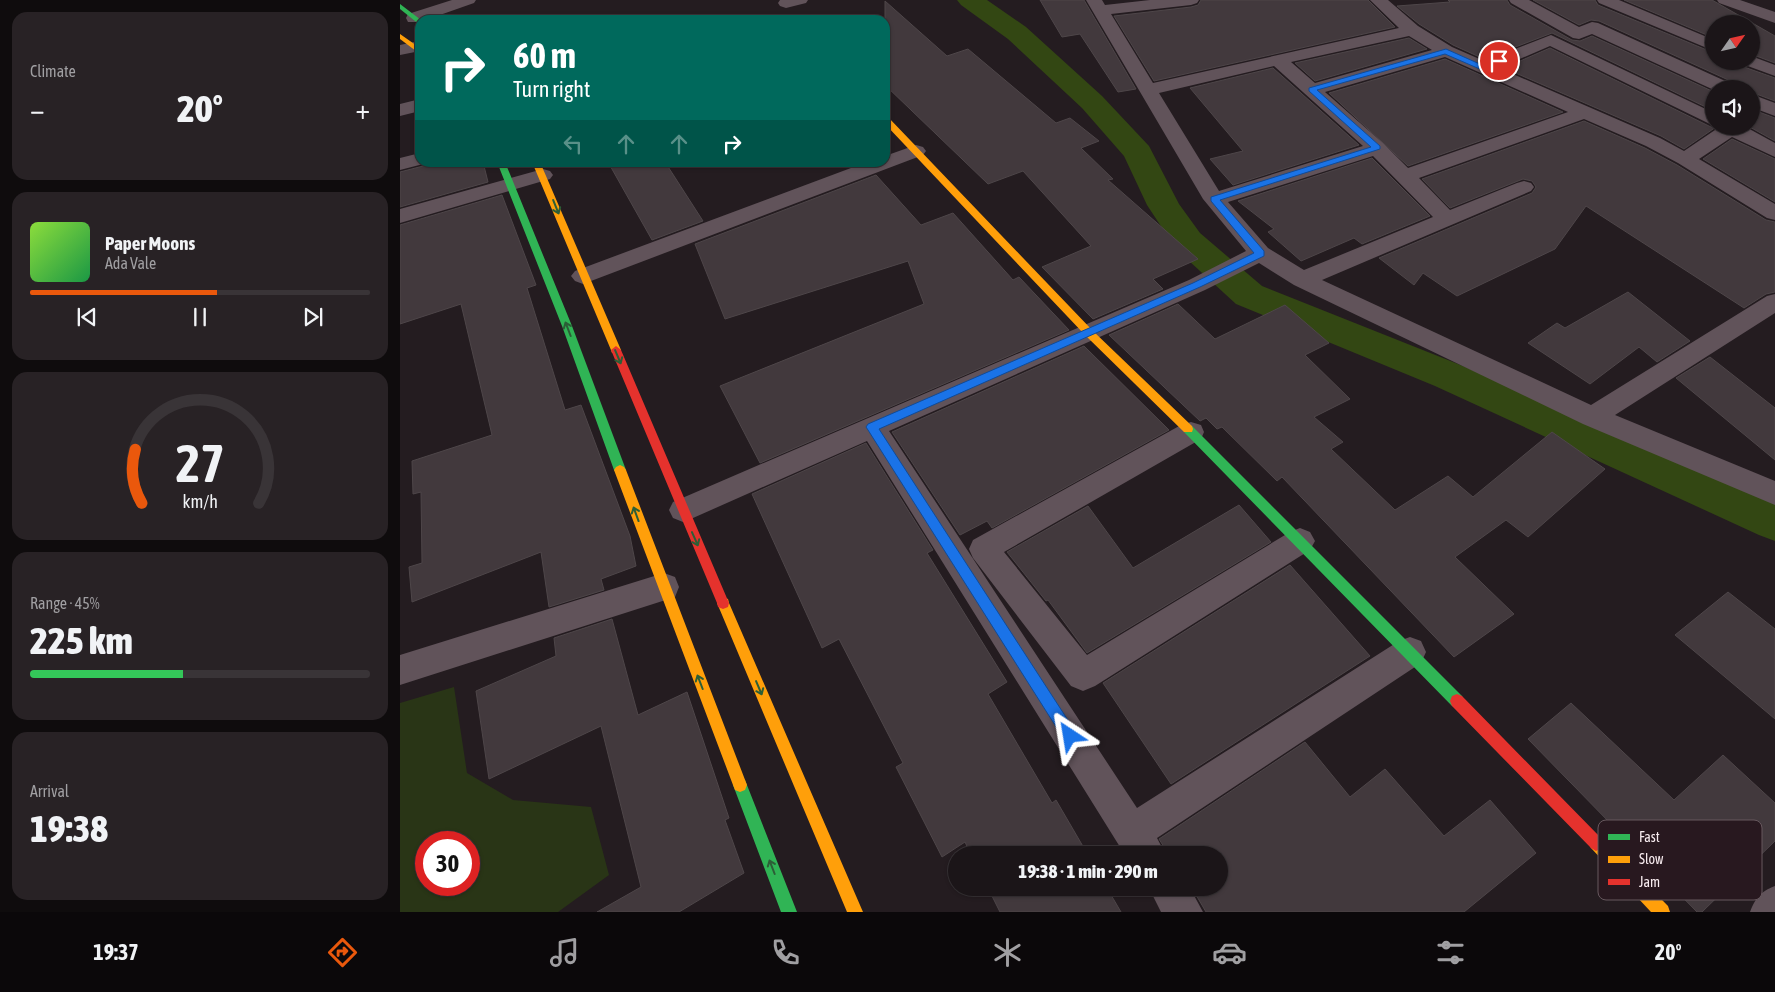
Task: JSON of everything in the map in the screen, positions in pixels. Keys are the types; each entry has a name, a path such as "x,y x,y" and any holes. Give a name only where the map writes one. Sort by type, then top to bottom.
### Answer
{"main road":[{"path":"400,6 415,19"},
{"path":"400,36 411,50"},
{"path":"890,124 1089,333 1300,541 1598,846"},
{"path":"503,167 563,317 789,912"},
{"path":"540,168 583,276 855,912"},
{"path":"1650,900 1662,912"}],"street":[{"path":"432,15 468,0"},
{"path":"1191,0 1097,5 1147,90 1252,258 1592,417 1775,493"},
{"path":"1378,0 1412,30 1446,51 1653,142 1775,213"},
{"path":"1517,0 1579,34 1592,27 1707,80"},
{"path":"1605,0 1705,42"},
{"path":"1725,0 1775,18"},
{"path":"1147,90 1412,30"},
{"path":"1482,68 1551,40 1705,115"},
{"path":"1312,90 1446,51"},
{"path":"1278,60 1377,148 1448,220"},
{"path":"1760,65 1775,71"},
{"path":"400,110 415,106"},
{"path":"1406,176 1585,112"},
{"path":"1685,159 1714,135"},
{"path":"1745,135 1775,151"},
{"path":"1214,199 1377,148"},
{"path":"890,161 916,151"},
{"path":"400,164 415,160"},
{"path":"583,276 873,167"},
{"path":"400,216 511,184 540,168"},
{"path":"1302,280 1524,187"},
{"path":"683,510 1089,333 1252,258"},
{"path":"1592,417 1775,302"},
{"path":"872,427 1139,844 1410,652"},
{"path":"1191,432 984,549 1083,675 1300,541"},
{"path":"400,670 664,587"},
{"path":"1173,896 1184,912"},
{"path":"1769,912 1775,905"}],"green space":[{"path":"454,687 467,773 513,800 591,807 609,875 558,912 400,912 400,703"}],"building":[{"path":"1040,0 1084,0 1136,89 1118,92 1080,34 1062,37"},
{"path":"1201,0 1368,0 1395,27 1154,81 1114,16 1191,7 1198,5"},
{"path":"1448,0 1507,0 1510,5 1572,40 1580,41 1592,36 1705,88 1705,107 1552,33 1484,59 1453,45 1419,24 1397,6 1450,2"},
{"path":"1533,0 1595,0 1598,5 1705,49 1705,69 1599,21 1591,20 1579,25"},
{"path":"1624,0 1712,0 1738,15 1705,15 1705,34"},
{"path":"885,1 947,56 968,49 1056,123 1070,118 1099,141 1081,148 1113,179 1108,180 1198,259 1153,279 1163,289 1093,319 1042,267 1091,246 1023,171 988,184 890,90 890,15 885,15"},
{"path":"1760,27 1775,36 1775,63 1760,57"},
{"path":"1409,38 1427,49 1315,81 1295,63"},
{"path":"1550,48 1705,124 1705,135 1684,149 1661,136 1504,68"},
{"path":"1445,59 1563,112 1408,166 1329,93"},
{"path":"1273,68 1359,145 1233,185 1210,159 1243,151 1190,88"},
{"path":"1706,70 1752,70 1775,78 1775,101 1760,95 1760,80 1728,80"},
{"path":"1760,112 1775,118 1775,141 1760,133"},
{"path":"1584,121 1645,148 1677,165 1766,220 1775,222 1775,292 1766,294 1744,308 1586,206 1555,249 1457,296 1423,273 1414,285 1379,258 1532,193 1536,187 1532,181 1523,179 1450,208 1422,179"},
{"path":"1732,139 1775,159 1775,202 1703,159"},
{"path":"1372,158 1430,216 1362,244 1354,238 1301,261 1268,232 1274,229 1238,201"},
{"path":"419,167 484,167 488,182 400,207 400,172"},
{"path":"611,167 668,167 703,221 652,240"},
{"path":"876,175 921,225 953,213 1013,280 1019,277 1069,330 760,463 720,386 924,304 908,261 725,319 695,244"},
{"path":"502,195 536,285 527,288 565,410 581,405 630,536 636,566 601,579 604,590 549,607 541,552 412,602 409,567 422,563 421,492 413,494 412,461 492,435 461,304 400,324 400,225"},
{"path":"1628,292 1690,341 1657,362 1639,347 1590,384 1528,343 1557,323 1565,328"},
{"path":"1178,304 1215,339 1285,305 1329,343 1305,355 1350,399 1314,417 1343,442 1331,449 1395,510 1448,476 1473,497 1552,432 1605,469 1528,537 1506,520 1455,557 1514,614 1454,657 1282,477 1277,481 1222,427 1217,429 1206,418 1200,421 1109,335"},
{"path":"1084,346 1169,430 992,528 987,521 960,535 892,432"},
{"path":"1710,357 1775,408 1775,460 1676,378"},
{"path":"866,443 933,550 927,553 1007,682 988,694 1052,803 1056,800 1083,846 967,846 965,842 959,846 948,846 948,853 942,857 896,767 903,763 839,639 822,648 752,494"},
{"path":"1239,505 1271,542 1087,653 1048,600 1046,601 1007,552 1088,506 1133,568"},
{"path":"1290,565 1370,656 1171,784 1103,683"},
{"path":"1728,592 1775,629 1775,719 1675,635"},
{"path":"612,619 638,715 687,692 729,818 725,820 744,873 679,912 597,912 641,887 601,726 489,779 476,691 556,656 554,638"},
{"path":"1571,703 1674,800 1723,755 1775,803 1775,841 1762,854 1762,820 1607,820 1528,739"},
{"path":"1305,742 1350,797 1385,769 1444,836 1490,800 1536,853 1464,912 1206,912 1197,896 1228,896 1228,846 1163,846 1159,839"},
{"path":"992,896 1112,896 1121,912 1000,912"},
{"path":"1685,900 1714,900 1702,912 1697,912"}],"waterway":[{"path":"970,0 1017,33 1092,102 1138,153 1163,205 1188,241 1249,295 1449,376 1775,522"}],"traffic: fast":[{"path":"400,6 415,19"},
{"path":"503,167 567,326 620,470"},
{"path":"1188,429 1457,701"},
{"path":"740,785 789,912"}],"traffic: slow":[{"path":"400,36 415,48"},
{"path":"890,124 1089,333 1188,429"},
{"path":"538,167 616,350"},
{"path":"620,470 740,785"},
{"path":"723,603 855,912"},
{"path":"1651,900 1662,912"}],"traffic: jam":[{"path":"616,350 723,603"},
{"path":"1457,701 1596,843"}],"route":[{"path":"1070,736 872,427 1089,333 1260,254 1214,199 1377,148 1312,90 1446,51 1482,68 1499,61"}]}
